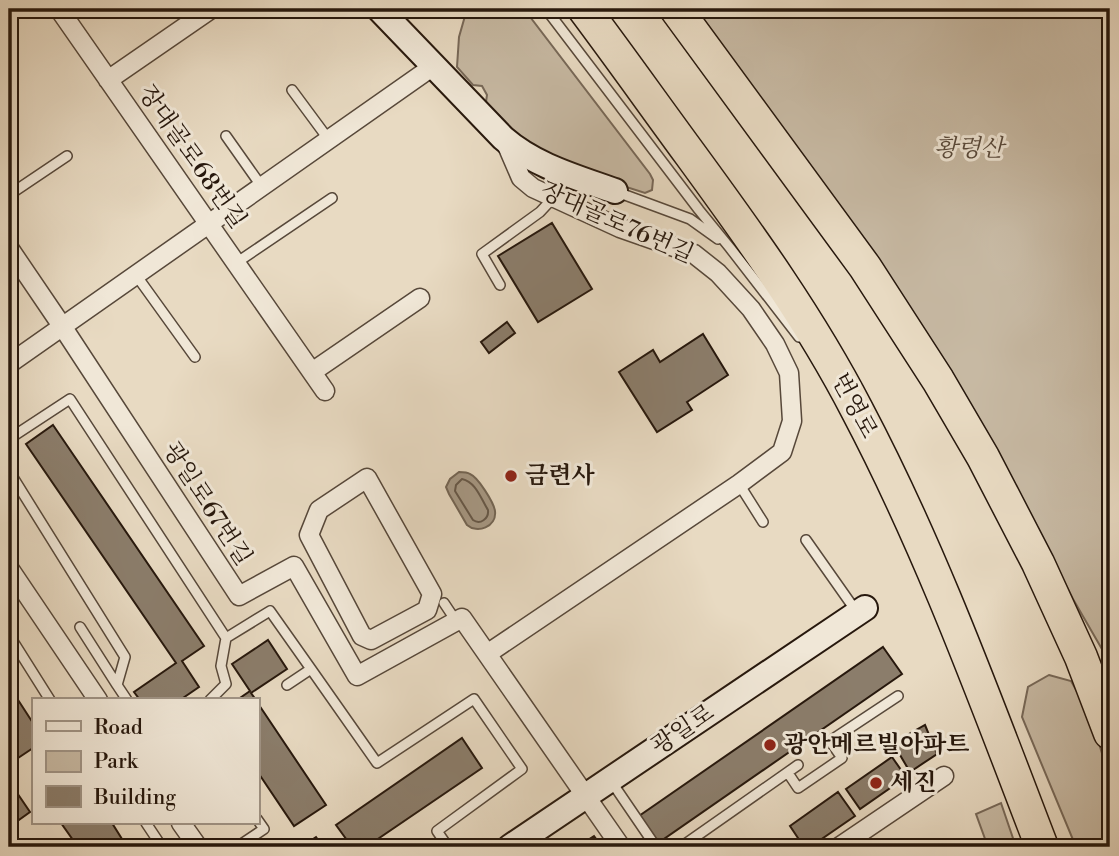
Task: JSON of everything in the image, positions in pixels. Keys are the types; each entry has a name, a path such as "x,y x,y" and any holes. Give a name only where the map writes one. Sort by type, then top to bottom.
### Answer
{"highway":[{"name":"번영로","path":"584,9 747,231 794,302 856,408 929,560 1042,847"},
{"path":"676,9 865,267 938,380 1038,563 1082,657 1110,733"}],"street":[{"name":"장대골로68번길","path":"59,9 325,391"},
{"name":"장대골로68번길","path":"108,80 211,9"},
{"name":"장대골로76번길","path":"379,9 517,150 547,166 615,191"},
{"path":"9,364 435,65"},
{"name":"장대골로76번길","path":"503,138 521,178 533,188 620,228 694,254 718,273 751,309 775,344 789,373 792,421 782,452 738,484"},
{"name":"광일로67번길","path":"9,248 239,596 294,566 357,676 456,621"},
{"path":"312,372 421,298"},
{"path":"367,478 432,594 427,610 371,640 362,636 309,535 319,510 367,478"},
{"path":"487,654 738,484"},
{"path":"9,568 97,698"},
{"name":"광일로","path":"510,847 861,610"},
{"path":"456,621 462,618 621,847"},
{"path":"839,847 944,776"},
{"path":"182,824 198,847"}],"lane":[{"path":"546,9 806,345"},
{"path":"292,90 329,140"},
{"path":"226,136 262,187"},
{"path":"9,195 67,156"},
{"path":"615,191 690,219 730,248"},
{"name":"장대골로68번길","path":"236,262 332,198"},
{"path":"500,285 482,254 540,212 553,198"},
{"path":"136,275 195,357"},
{"path":"822,366 856,408"},
{"path":"9,439 70,399 226,639 221,666 226,684 212,698"},
{"path":"9,471 125,657 117,685"},
{"path":"738,484 763,522"},
{"name":"광일로","path":"806,540 861,610"},
{"path":"444,603 456,621"},
{"path":"226,639 270,611 376,764 474,699 522,769 437,831 448,847"},
{"path":"80,627 126,698"},
{"path":"9,635 49,698"},
{"path":"287,685 311,669"},
{"path":"788,773 798,788 842,758 830,741 898,695"},
{"path":"681,847 798,765"},
{"path":"610,780 656,847"},
{"path":"237,847 264,829 259,822"},
{"path":"147,824 162,847"}],"green space":[{"path":"467,9 524,9 650,174 653,180 652,190 645,193 541,155 507,126 486,102 487,95 482,86 473,85 457,67 459,37"},
{"name":"황령산","path":"690,9 1110,9 1110,663 1073,599 1000,458"},
{"path":"1049,675 1071,681 1090,714 1110,773 1110,847 1076,847 1022,717 1028,687"},
{"path":"1001,803 1016,847 988,847 976,814"}],"water":[{"path":"459,472 473,476 492,502 495,517 490,525 476,529 467,525 446,487 450,479"}],"building":[{"path":"552,223 592,289 538,322 498,256"},
{"path":"507,322 515,333 489,353 481,342"},
{"name":"금련사","path":"703,334 728,375 687,402 692,410 657,432 619,372 653,350 660,362"},
{"path":"53,425 204,646 182,661 199,687 183,698 138,698 134,692 176,663 26,444"},
{"path":"268,640 287,669 251,693 255,698 240,698 250,691 232,664"},
{"name":"광안메르빌아파트","path":"883,647 902,674 658,843 639,816"},
{"path":"9,686 32,721 32,749 9,764"},
{"path":"259,705 326,805 294,826 259,774"},
{"path":"925,725 937,754 910,772 893,743"},
{"path":"462,738 482,768 366,847 352,847 336,825"},
{"name":"세진","path":"892,757 906,777 860,809 846,789"},
{"path":"9,781 30,812 9,827"},
{"path":"838,792 855,816 810,847 804,847 790,826"},
{"path":"62,824 113,824 127,847 78,847"},
{"path":"594,836 602,847 577,847"},
{"path":"316,837 323,847 301,847"}],"place":[{"name":"금련사","path":"511,476"},
{"name":"광안메르빌아파트","path":"770,745"},
{"name":"세진","path":"876,783"}]}
